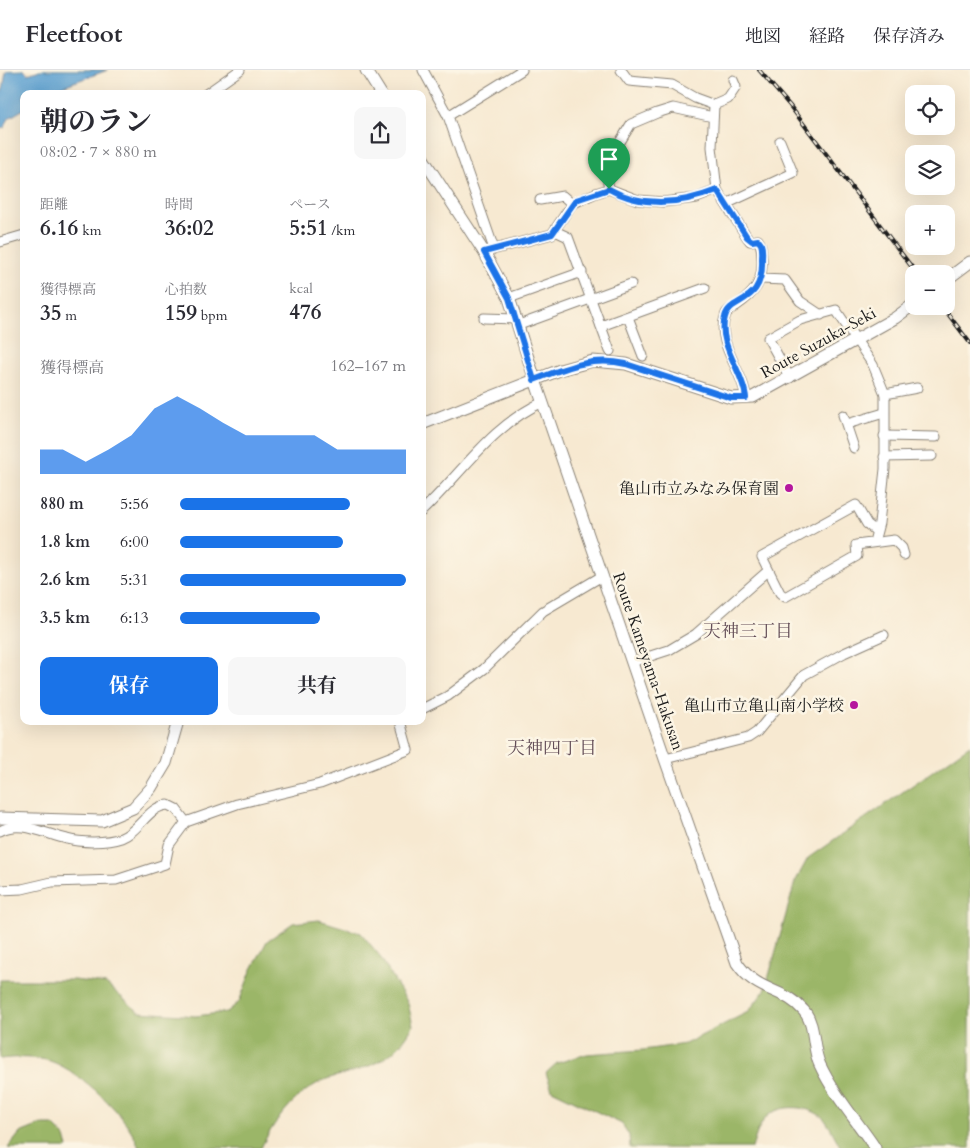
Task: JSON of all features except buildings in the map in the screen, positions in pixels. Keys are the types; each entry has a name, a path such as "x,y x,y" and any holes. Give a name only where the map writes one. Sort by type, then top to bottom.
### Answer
{"main road":[{"path":"366,70 379,90"},
{"name":"Route Kameyama-Hakusan","path":"426,163 489,250 509,298 518,322 534,380 664,759 737,962 744,973 759,986 793,1000 806,1013 819,1064 875,1148"},
{"path":"955,273 968,264"},
{"name":"Route Suzuka-Seki","path":"746,398 790,378 905,311"},
{"path":"426,422 580,364 609,360 731,398 746,398"},
{"path":"0,818 102,821 132,808 151,788 166,763 177,725"}],"street":[{"path":"212,90 240,70"},
{"path":"423,70 448,116 489,250 548,236 555,231 572,204 586,196 609,189 638,200 663,202 696,198 717,190"},
{"path":"448,116 522,70"},
{"path":"621,70 629,81 672,85 695,98 714,105 730,96 736,87 733,80"},
{"path":"714,105 712,147 717,190 747,237 752,241 758,240 761,244 761,279 752,294 727,312 724,318 729,350 745,386 746,398"},
{"path":"609,189 607,176 608,155 615,150 631,124 673,108 714,117"},
{"path":"726,204 793,173 780,141"},
{"path":"540,200 563,196 572,204"},
{"path":"555,231 568,237 610,351"},
{"path":"0,242 20,236"},
{"path":"509,298 582,272"},
{"path":"761,279 785,280 800,301 821,315"},
{"path":"484,318 518,322 631,284"},
{"path":"601,326 705,288"},
{"path":"790,378 768,338 800,320 836,310 874,365 885,394 883,492 874,542"},
{"path":"628,316 643,356"},
{"path":"885,394 917,388"},
{"path":"426,507 488,439 510,422 543,402"},
{"path":"854,448 845,420 884,413"},
{"path":"884,436 936,437"},
{"path":"884,457 932,456"},
{"path":"876,531 867,524 856,505 762,557 780,593 785,597 857,556 856,544 894,540 902,548 904,555"},
{"path":"632,662 669,650 696,634 768,570"},
{"path":"426,707 448,696 484,669 543,611 602,576"},
{"path":"664,759 748,738 757,732 804,675 844,653 884,635"},
{"path":"0,890 22,889 52,882 116,880 158,867 165,864 169,845 186,822 237,804 320,784 408,750 402,725"},
{"path":"0,831 6,827 26,828 71,840 90,841 121,838 163,805 172,806 186,822"}],"green space":[{"path":"970,745 970,1148 841,1148 827,1123 820,1116 807,1109 783,1108 766,1117 758,1130 752,1148 630,1148 629,1135 622,1124 552,1090 546,1073 557,1063 587,1054 643,1050 685,1044 748,1012 765,990 795,882 808,858"},
{"path":"319,920 361,933 379,955 408,1003 413,1026 394,1051 378,1062 325,1080 303,1093 278,1119 261,1148 139,1148 126,1123 103,1097 62,1066 44,1060 25,1058 0,1059 0,980 74,980 106,984 139,1012 196,1016 227,1012 239,1002 251,971 267,941 293,923"},
{"path":"40,1125 53,1125 65,1137 68,1148 8,1148 20,1133"}],"water":[{"path":"24,70 28,74 40,70 108,70 56,90 20,90 20,111 9,118 5,127 0,129 0,94 7,71"}],"railway":[{"path":"759,70 790,106 910,265"},
{"path":"949,315 970,343"}],"place":[{"name":"亀山市立みなみ保育園","path":"789,488"},
{"name":"亀山市立亀山南小学校","path":"854,705"}],"district":[{"name":"天神三丁目","path":"748,631"},
{"name":"天神四丁目","path":"552,748"}],"route":[{"path":"609,189 618,194 648,202 683,201 717,190 722,196 729,212 750,241 758,240 761,244 761,279 752,294 727,312 724,318 725,336 745,386 746,398 731,398 609,360 593,360 574,365 534,380 517,319 509,298 484,252 552,234 576,200 609,189"}]}
